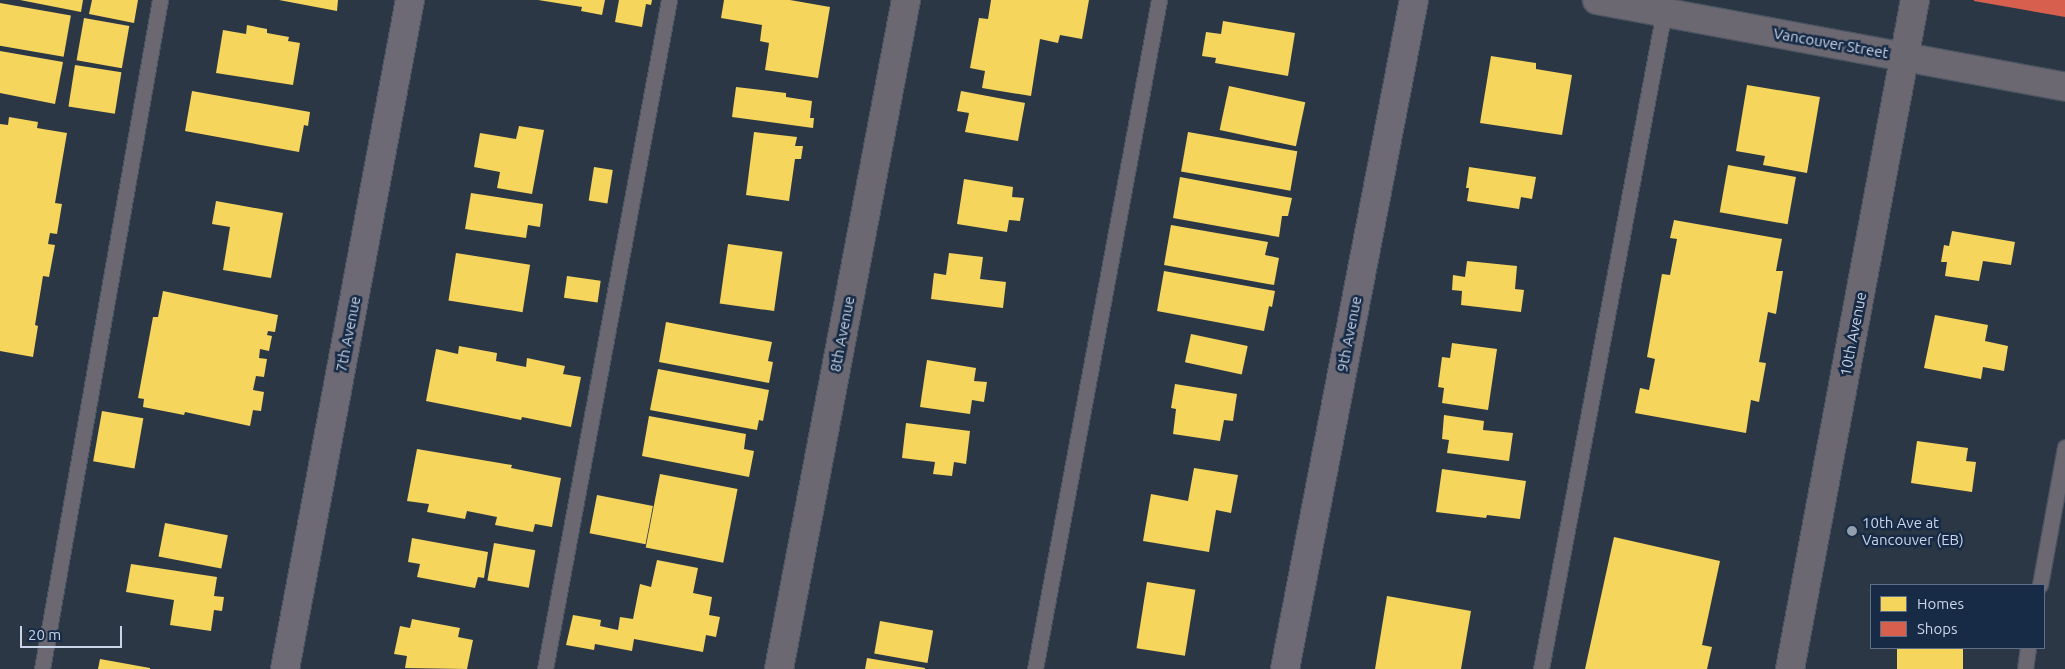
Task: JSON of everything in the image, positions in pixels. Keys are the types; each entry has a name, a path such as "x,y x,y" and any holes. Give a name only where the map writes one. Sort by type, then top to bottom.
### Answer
{"street":[{"name":"7th Avenue","path":"285,669 410,0"},
{"name":"8th Avenue","path":"779,669 906,0"},
{"name":"9th Avenue","path":"1285,669 1414,0"},
{"name":"Vancouver Street","path":"1597,0 1665,6 1904,57 2065,87"},
{"name":"10th Avenue","path":"1790,669 1915,0"}],"lane":[{"path":"42,669 160,0"},
{"path":"546,669 669,0"},
{"path":"1035,669 1159,0"},
{"path":"1541,669 1665,6"},
{"path":"2040,584 2065,446"},
{"path":"2024,669 2028,649"}],"building: Homes":[{"path":"20,0 83,0 81,12"},
{"path":"92,0 138,0 134,23 89,14"},
{"path":"279,0 338,0 337,11"},
{"path":"538,0 605,0 602,15 581,11 582,7"},
{"path":"619,0 652,0 651,5 646,4 642,27 615,22"},
{"path":"724,0 790,0 830,7 818,78 765,70 769,43 760,41 762,25 721,18"},
{"path":"991,0 1089,0 1082,39 1060,35 1058,43 1040,39 1031,96 982,88 985,71 970,68 979,18 988,19"},
{"path":"0,3 71,16 64,57 0,46"},
{"path":"84,18 129,26 122,68 77,60"},
{"path":"1223,21 1295,33 1288,76 1215,63 1216,58 1202,56 1206,32 1221,34"},
{"path":"247,25 267,29 267,33 289,37 288,41 300,43 293,85 216,73 223,30 246,34"},
{"path":"0,51 63,62 55,104 0,93"},
{"path":"1491,56 1536,63 1536,69 1572,75 1562,135 1480,123"},
{"path":"75,65 121,72 115,114 68,106"},
{"path":"1747,85 1820,97 1807,173 1763,165 1765,156 1736,151"},
{"path":"1229,86 1305,102 1296,146 1220,130"},
{"path":"736,87 786,93 786,97 812,101 810,118 814,118 813,128 732,117"},
{"path":"192,91 310,112 308,126 304,125 299,152 185,131"},
{"path":"961,91 1025,103 1018,141 965,132 969,113 957,111"},
{"path":"9,117 38,122 37,128 67,133 55,203 62,204 57,234 50,233 48,244 55,245 49,277 43,276 35,325 38,326 33,357 0,351 0,124 8,125"},
{"path":"519,126 544,130 532,194 497,188 500,172 474,167 480,133 516,139"},
{"path":"754,132 797,137 795,146 803,146 801,159 795,159 789,201 746,195"},
{"path":"1188,132 1297,151 1290,191 1181,171"},
{"path":"1728,165 1796,177 1788,224 1720,212"},
{"path":"594,167 613,170 607,204 589,201"},
{"path":"1469,167 1536,177 1532,199 1521,197 1519,209 1467,201 1469,188 1466,188"},
{"path":"1180,177 1292,198 1288,216 1282,216 1279,237 1173,218"},
{"path":"964,179 1013,187 1012,197 1024,198 1020,221 1009,220 1007,232 957,224"},
{"path":"471,193 543,204 540,227 528,225 526,238 465,229"},
{"path":"216,201 283,213 271,278 223,270 230,227 212,224"},
{"path":"1674,220 1782,239 1776,271 1783,271 1776,314 1768,312 1759,362 1766,363 1759,402 1751,400 1746,433 1635,413 1640,388 1649,390 1655,359 1647,357 1662,274 1670,275 1677,239 1670,238"},
{"path":"1171,225 1268,242 1265,255 1279,258 1274,285 1164,265"},
{"path":"1952,231 2015,242 2011,265 1983,261 1979,281 1945,276 1947,262 1941,262 1944,245 1949,246"},
{"path":"728,244 782,252 774,311 720,303"},
{"path":"456,253 530,265 523,312 448,300"},
{"path":"949,253 983,257 980,279 1006,282 1003,308 931,299 934,273 946,275"},
{"path":"1467,261 1517,266 1515,289 1524,290 1521,312 1461,305 1462,291 1452,290 1453,275 1465,277"},
{"path":"1164,271 1275,291 1272,307 1269,306 1264,331 1157,311"},
{"path":"567,276 601,281 598,303 564,298"},
{"path":"163,291 278,315 275,332 268,331 267,335 272,336 269,351 260,349 259,358 267,359 264,377 256,376 253,390 264,392 261,411 253,410 250,426 185,412 184,415 143,407 144,399 138,398 153,317 158,317"},
{"path":"1935,315 1988,325 1985,341 2008,346 2004,371 1983,367 1981,379 1924,368"},
{"path":"666,322 772,342 768,361 773,362 769,383 659,362"},
{"path":"1191,334 1248,346 1242,374 1185,362"},
{"path":"1452,343 1497,349 1488,410 1442,403 1444,388 1438,387 1442,357 1450,358"},
{"path":"459,346 497,353 496,361 526,367 527,358 565,366 563,374 581,377 571,427 522,417 521,420 426,401 436,349 458,354"},
{"path":"927,360 976,368 974,381 987,382 984,402 972,400 970,414 920,407"},
{"path":"658,369 769,390 763,421 759,420 757,430 650,410"},
{"path":"1175,384 1237,394 1233,421 1224,420 1220,441 1173,434 1176,409 1171,408"},
{"path":"102,411 143,418 135,469 93,461"},
{"path":"1444,415 1484,421 1483,430 1513,433 1509,461 1447,453 1449,440 1442,439"},
{"path":"649,416 746,434 744,449 754,451 749,477 642,456"},
{"path":"906,423 970,431 966,464 954,462 952,476 933,474 935,462 902,458"},
{"path":"1917,441 1968,448 1966,461 1976,462 1972,492 1911,483"},
{"path":"417,449 512,465 511,468 561,478 552,527 535,524 533,532 495,525 497,517 467,511 465,519 427,512 429,504 407,501"},
{"path":"1194,468 1238,475 1231,513 1216,510 1209,552 1143,541 1151,494 1188,501"},
{"path":"1442,469 1526,481 1520,519 1487,515 1486,518 1436,512"},
{"path":"660,474 738,489 723,563 646,548"},
{"path":"597,495 653,506 646,544 590,533"},
{"path":"165,523 228,535 221,569 159,556"},
{"path":"1614,537 1720,561 1702,645 1712,647 1707,669 1585,669"},
{"path":"412,538 488,552 484,578 478,577 475,588 417,577 420,564 408,562"},
{"path":"494,543 535,550 529,588 487,580"},
{"path":"657,560 698,568 693,593 712,597 709,615 720,617 716,637 706,635 703,652 634,639 632,651 595,644 594,650 566,645 573,615 601,620 600,626 618,630 620,617 633,619 640,584 651,587"},
{"path":"131,564 217,577 214,596 224,597 222,611 214,610 211,631 170,625 174,600 126,592"},
{"path":"1147,582 1195,590 1185,656 1137,648"},
{"path":"1387,596 1471,611 1461,669 1375,669"},
{"path":"412,619 460,628 458,637 473,640 467,669 405,668 407,656 394,654 400,626 410,628"},
{"path":"880,621 933,630 927,663 874,653"},
{"path":"1897,649 1963,649 1963,669 1897,669"},
{"path":"867,658 925,668 925,669 865,669"},
{"path":"100,659 150,668 150,669 98,669"}],"building: Shops":[{"path":"2065,0 2065,17 1974,1"}],"place":[{"name":"10th Ave at Vancouver (EB)","path":"1852,531"}]}
